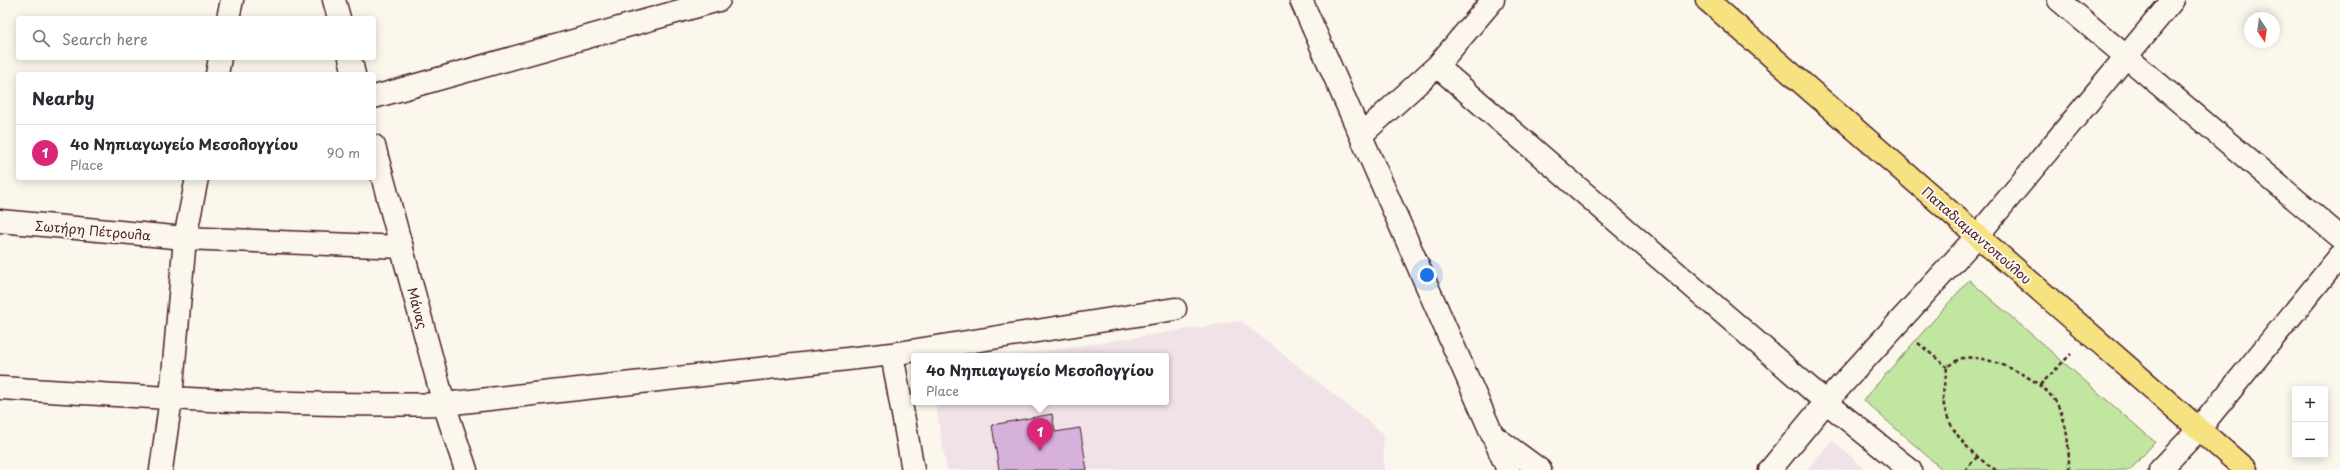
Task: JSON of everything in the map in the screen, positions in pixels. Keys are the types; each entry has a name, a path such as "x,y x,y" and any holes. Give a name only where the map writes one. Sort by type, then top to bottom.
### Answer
{"main road":[{"name":"Παπαδιαμαντοπούλου","path":"1707,0 2246,470"}],"street":[{"path":"228,16 232,0"},
{"path":"334,0 338,16"},
{"path":"376,96 718,0"},
{"path":"1301,0 1508,470"},
{"path":"1361,135 1437,66 1493,0"},
{"path":"2059,0 2340,237"},
{"path":"1770,470 1826,402 1978,235 2173,0"},
{"path":"217,72 220,60"},
{"path":"350,60 354,72"},
{"path":"1437,66 1826,402 1910,470"},
{"name":"Μάνας","path":"376,153 444,404 466,470"},
{"path":"161,470 171,398 185,238 197,180"},
{"name":"Σωτήρη Πέτρουλα","path":"0,221 185,238 402,247"},
{"path":"2160,470 2198,429 2340,256"},
{"path":"0,388 171,398 379,405 444,404 892,354 1175,309"},
{"path":"892,354 913,470"},
{"path":"1494,437 1540,470"}],"path":[{"path":"1896,324 1947,367"},
{"path":"2040,385 2091,334"},
{"path":"1947,367 1962,358 1984,360 2012,368 2040,385 2057,403 2065,424 2069,448 2069,470"},
{"path":"1947,367 1943,398 1950,419 1959,437 1978,456 1996,470"},
{"path":"1965,470 1978,456"}],"shaded area":[{"path":"1241,321 1383,433 1384,470 947,470 936,405 1169,405 1169,353 1033,353"},
{"path":"1832,440 1866,470 1807,470"}],"green space":[{"path":"1969,280 2155,442 2130,470 1943,470 1863,400"}],"building":[{"path":"1052,414 1055,432 1080,428 1087,470 999,470 992,425"}],"place":[{"name":"4ο Νηπιαγωγείο Μεσολογγίου","path":"1040,451"}]}
